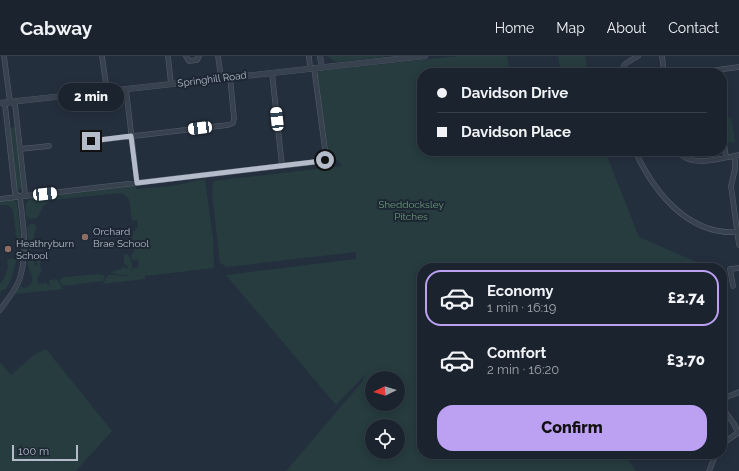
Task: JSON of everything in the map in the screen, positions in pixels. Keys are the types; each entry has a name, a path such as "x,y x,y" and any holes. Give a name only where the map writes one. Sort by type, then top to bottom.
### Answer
{"street":[{"path":"4,56 10,102"},
{"path":"102,56 107,91"},
{"path":"168,56 171,84"},
{"path":"186,56 189,61 197,60 199,56"},
{"path":"218,56 221,78"},
{"path":"0,199 325,160 326,157 309,56"},
{"path":"320,56 322,68"},
{"name":"Springhill Road","path":"0,103 425,56"},
{"path":"623,68 625,64 638,56"},
{"path":"662,56 663,68"},
{"path":"727,69 739,67"},
{"path":"272,73 282,166"},
{"path":"91,141 228,125 233,123 234,118 230,77"},
{"path":"126,89 137,183"},
{"path":"10,102 15,104 25,194 20,197"},
{"path":"0,310 20,279 25,246 20,197 15,193 5,105 10,102"},
{"path":"20,149 49,146"},
{"path":"638,156 650,181 678,211 692,220 712,229 738,232"},
{"path":"683,156 697,162 737,156 732,186 739,245"},
{"path":"733,286 730,269 739,268"},
{"path":"727,397 739,392"},
{"path":"727,415 739,432 727,441"},
{"path":"709,471 714,459"}],"green space":[{"path":"327,56 384,56 384,57 336,62"},
{"name":"Sheddocksley Pitches","path":"458,56 507,56 509,68 417,68 417,156 607,156 639,237 699,263 417,263 417,459 628,459 636,471 286,471 362,382 365,375 336,405 226,275 356,259 356,252 227,267 220,263 212,194 213,181 342,166 338,160 328,161 316,75 319,71"},
{"path":"558,56 585,56 587,68 560,68"},
{"path":"731,117 735,142 727,143 727,118"},
{"path":"15,127 22,189 17,190 10,128"},
{"path":"205,179 213,239 214,268 145,276 145,279 103,284 108,275 113,274 127,276 134,268 137,268 139,264 137,259 133,261 131,256 134,252 131,241 133,231 136,231 135,228 138,228 137,220 132,221 129,199 122,193 51,200 43,207 37,218 30,219 26,216 26,203 32,198 136,186 136,189 171,186"},
{"path":"14,199 17,203 21,239 20,243 15,245 15,243 17,243 13,210 8,205 0,205 0,201"},
{"path":"30,224 35,224 37,230 35,230 34,238 31,240 31,257 40,255 40,258 28,260 29,248 27,227"},
{"path":"127,254 132,263 131,272 125,275 109,273 121,269 124,266 126,269 128,268 127,265 124,264 124,255"},
{"path":"17,258 12,277 6,289 0,292 0,283 2,282 8,268 7,259"},
{"path":"34,260 35,266 37,266 36,260 41,260 40,267 42,270 37,279 39,284 46,282 49,285 50,280 57,279 63,289 15,294 20,286 24,288 28,287 31,283 32,277 28,261"},
{"path":"98,274 104,275 105,279 103,281 63,286 60,282 60,279 65,277"},
{"path":"46,349 112,431 76,471 0,471 0,362 11,375 34,355"}],"place":[{"name":"Orchard Brae School","path":"85,237"},
{"name":"Heathryburn School","path":"8,249"}],"route":[{"path":"91,141 131,136 137,183 325,160"}]}
